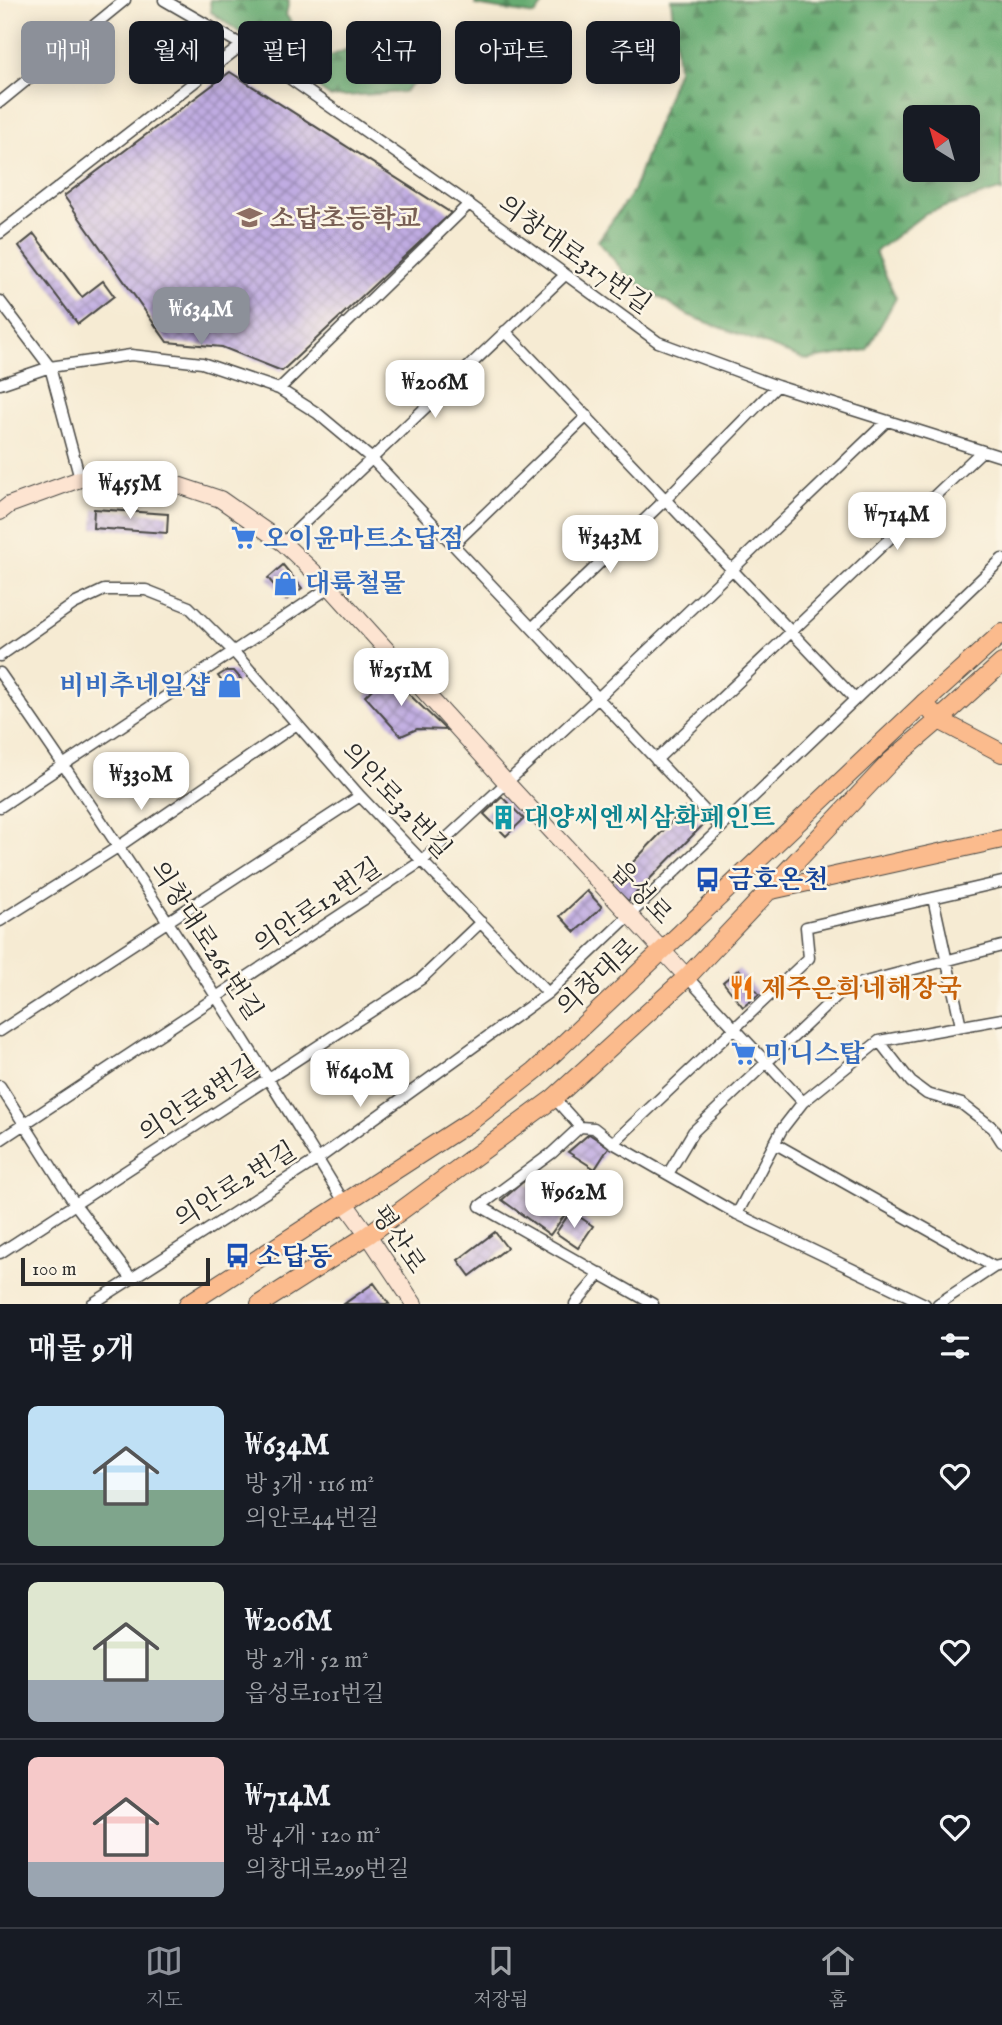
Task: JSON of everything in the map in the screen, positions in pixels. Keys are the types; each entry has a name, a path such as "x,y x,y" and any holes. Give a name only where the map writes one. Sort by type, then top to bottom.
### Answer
{"main road":[{"name":"읍성로","path":"0,512 9,505 80,479 160,478 220,499 283,543 330,587 687,977"},
{"name":"의창대로","path":"188,1304 471,1121 536,1070 1002,633"},
{"path":"260,1304 368,1235 554,1098 687,977 891,761 1002,663"},
{"path":"924,704 939,720 1002,753"},
{"path":"767,891 1002,839"},
{"name":"평산로","path":"344,1202 414,1304"}],"street":[{"path":"0,102 125,0"},
{"name":"의창대로317번길","path":"164,0 238,43"},
{"path":"0,233 238,48"},
{"name":"의창대로317번길","path":"298,84 469,204 658,342 777,386 1002,457"},
{"path":"279,389 469,204"},
{"path":"283,543 565,275"},
{"path":"0,301 50,367 80,479"},
{"path":"505,331 855,698"},
{"path":"0,384 50,367 131,355 202,363 279,389 317,413 372,459 720,827"},
{"path":"532,628 666,499 777,386"},
{"path":"453,545 587,416"},
{"name":"의안로12번길","path":"0,1140 219,998 422,861 598,698 887,421"},
{"path":"656,760 982,451"},
{"name":"의안로2번길","path":"92,1304 318,1159 548,993 1002,559"},
{"path":"0,807 330,587"},
{"name":"의안로32번길","path":"0,656 74,604 104,590 146,590 188,607 234,652 360,796 548,993"},
{"name":"의창대로261번길","path":"0,673 64,764 219,998 344,1202"},
{"path":"0,921 118,847 297,724"},
{"path":"0,1031 360,796"},
{"path":"613,1143 809,958 806,927 1002,882"},
{"path":"933,898 961,1026"},
{"name":"의안로8번길","path":"0,1254 421,979 481,922"},
{"path":"668,1174 693,1132 846,987 1002,946"},
{"path":"687,977 803,1102"},
{"path":"737,1214 782,1129 803,1102 878,1041 1002,1019"},
{"path":"878,1041 911,1082 927,1094 962,1104 997,1125 1002,1142"},
{"path":"0,1086 75,1204 131,1278"},
{"path":"554,1098 580,1127 594,1128 613,1143 737,1214 925,1304"},
{"path":"580,1127 552,1153 480,1206 653,1304"},
{"path":"775,1143 998,1266 938,1304"},
{"path":"575,1304 601,1273"}],"green space":[{"path":"210,0 289,0 286,15 290,21 238,21 238,31 211,12"},
{"path":"476,0 546,0 535,15 475,5"},
{"path":"671,0 1002,0 1002,192 999,190 926,213 875,252 896,298 867,350 806,360 688,315 629,278 598,241 633,191 672,84 680,84 680,21 673,21"},
{"path":"346,50 346,84 413,84 404,92 331,97 313,84 332,84 332,55"}],"building":[{"path":"230,72 238,77 238,84 249,84 451,213 282,371 222,347 167,342 64,196 214,84 224,84 224,76"},
{"path":"34,234 82,297 103,281 114,296 78,324 19,246"},
{"path":"94,509 168,514 167,533 93,528"},
{"name":"대륙철물","path":"283,565 302,588 286,600 268,578"},
{"name":"비비추네일샵","path":"226,671 234,671 241,679 228,690 218,676"},
{"path":"388,674 446,730 417,729 401,736 365,696"},
{"name":"대양씨엔씨삼화페인트","path":"502,797 524,819 506,836 484,814"},
{"path":"685,808 703,825 628,901 611,885"},
{"path":"587,891 602,907 575,932 560,916"},
{"name":"제주은희네해장국","path":"739,969 759,994 743,1007 723,982"},
{"path":"589,1134 609,1147 595,1169 568,1152"},
{"path":"524,1181 569,1209 550,1235 502,1200"},
{"path":"571,1211 593,1226 578,1248 556,1233"},
{"path":"495,1232 507,1248 470,1276 458,1260"},
{"path":"374,1283 389,1304 344,1304"}],"place":[{"name":"소답초등학교","path":"250,218"},
{"name":"오이윤마트소답점","path":"243,538"},
{"name":"대륙철물","path":"285,583"},
{"name":"비비추네일샵","path":"230,685"},
{"name":"대양씨엔씨삼화페인트","path":"504,817"},
{"name":"금호온천","path":"708,879"},
{"name":"제주은희네해장국","path":"741,988"},
{"name":"미니스탑","path":"744,1053"},
{"name":"소답동","path":"237,1256"}]}
